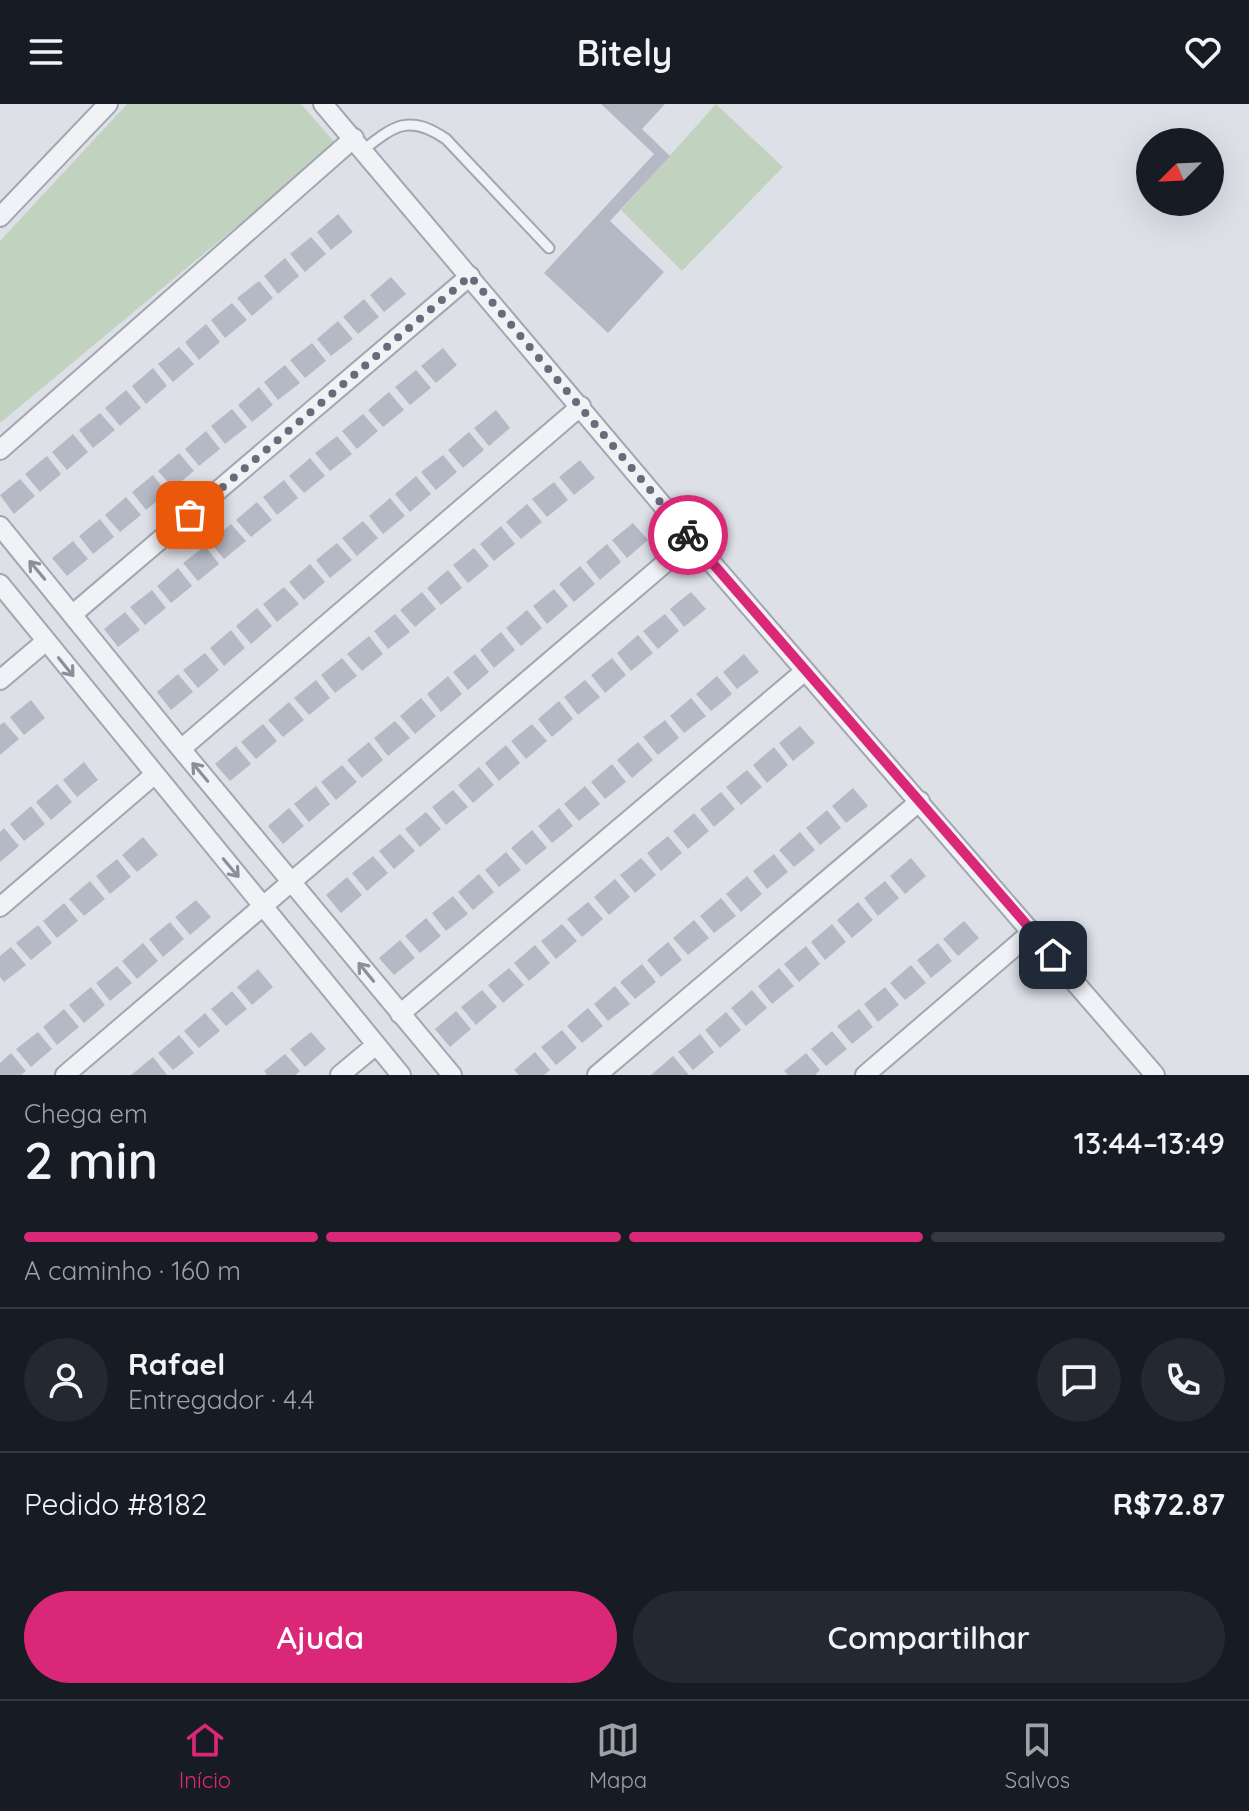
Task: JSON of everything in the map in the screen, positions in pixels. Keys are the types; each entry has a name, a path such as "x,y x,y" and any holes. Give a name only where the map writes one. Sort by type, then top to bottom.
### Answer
{"street":[{"path":"0,217 108,104"},
{"path":"323,104 692,540 1155,1075"},
{"path":"0,450 358,144"},
{"path":"73,614 470,276"},
{"path":"181,749 581,406"},
{"path":"0,526 452,1075"},
{"path":"65,1075 692,540"},
{"path":"0,584 401,1075"},
{"path":"0,680 45,642"},
{"path":"400,1014 805,671"},
{"path":"0,907 154,775"},
{"path":"597,1075 920,801"},
{"path":"865,1075 1033,931"},
{"path":"340,1075 376,1045"}],"lane":[{"path":"358,144 403,124 432,129 446,139 549,248"}],"green space":[{"path":"127,104 301,104 336,144 0,423 0,241"},
{"path":"716,104 783,167 682,271 621,210"}],"building":[{"path":"601,104 665,104 642,129 670,156 610,221 664,272 608,333 544,273 654,154"},
{"path":"338,214 353,232 331,250 317,232"},
{"path":"311,237 326,254 305,272 290,254"},
{"path":"285,258 299,276 278,294 264,276"},
{"path":"391,277 406,294 384,312 370,295"},
{"path":"259,281 273,298 252,316 237,298"},
{"path":"364,299 379,317 358,334 343,317"},
{"path":"232,303 247,320 225,338 211,320"},
{"path":"338,321 353,339 331,356 317,339"},
{"path":"206,324 220,342 199,360 185,342"},
{"path":"312,343 326,361 305,378 290,360"},
{"path":"179,347 194,364 173,382 158,364"},
{"path":"443,348 457,365 436,383 421,366"},
{"path":"285,365 300,383 278,400 264,382"},
{"path":"153,368 167,386 146,404 132,386"},
{"path":"416,370 431,388 410,405 395,387"},
{"path":"259,387 273,405 252,422 238,405"},
{"path":"126,390 141,408 120,426 105,408"},
{"path":"389,392 404,410 383,427 368,410"},
{"path":"232,409 247,427 225,444 211,426"},
{"path":"496,410 510,428 489,446 474,428"},
{"path":"100,413 115,430 93,448 79,430"},
{"path":"363,414 378,431 357,449 342,431"},
{"path":"206,431 220,449 199,466 185,449"},
{"path":"469,432 484,450 463,468 448,450"},
{"path":"73,434 88,452 67,470 52,452"},
{"path":"337,436 352,454 330,471 315,453"},
{"path":"179,453 194,471 173,488 158,471"},
{"path":"443,455 457,472 436,490 421,472"},
{"path":"47,456 61,474 40,492 25,474"},
{"path":"310,458 325,476 304,493 289,476"},
{"path":"580,460 595,478 574,495 559,477"},
{"path":"153,475 167,493 146,510 132,492"},
{"path":"416,476 431,494 410,512 395,494"},
{"path":"20,479 35,496 14,514 0,495"},
{"path":"284,480 298,498 277,515 263,497"},
{"path":"554,482 568,500 547,517 532,499"},
{"path":"126,497 141,515 120,532 105,515"},
{"path":"390,498 405,516 383,534 369,516"},
{"path":"257,502 272,520 251,537 236,520"},
{"path":"527,504 542,522 521,539 506,522"},
{"path":"100,519 114,537 93,554 79,536"},
{"path":"363,521 378,538 357,556 342,538"},
{"path":"633,523 648,540 627,558 612,540"},
{"path":"231,524 246,541 224,559 210,542"},
{"path":"501,526 515,544 494,561 480,544"},
{"path":"73,541 88,559 67,576 52,558"},
{"path":"337,543 352,560 330,578 316,560"},
{"path":"607,544 621,562 600,580 586,562"},
{"path":"205,546 219,564 198,581 183,563"},
{"path":"474,548 489,566 468,583 453,565"},
{"path":"310,564 325,582 304,600 289,582"},
{"path":"580,566 595,584 574,602 559,584"},
{"path":"178,568 192,586 171,603 157,586"},
{"path":"448,570 462,588 441,605 427,588"},
{"path":"284,587 299,604 277,622 263,604"},
{"path":"554,589 568,606 547,624 533,606"},
{"path":"152,590 166,608 145,625 130,607"},
{"path":"422,592 436,609 415,627 400,610"},
{"path":"691,592 706,609 684,627 670,609"},
{"path":"257,608 272,626 251,644 236,626"},
{"path":"527,610 542,628 521,646 506,628"},
{"path":"125,612 140,630 118,647 104,629"},
{"path":"395,614 410,632 388,649 374,631"},
{"path":"665,614 679,631 658,649 643,631"},
{"path":"231,630 245,648 224,666 210,648"},
{"path":"501,632 515,650 494,668 480,650"},
{"path":"638,635 653,653 631,671 617,653"},
{"path":"369,636 383,654 362,671 347,654"},
{"path":"205,653 219,670 198,688 183,670"},
{"path":"475,654 489,672 468,690 453,672"},
{"path":"744,654 759,672 737,689 723,672"},
{"path":"342,658 357,676 335,693 321,675"},
{"path":"612,658 626,675 605,693 591,675"},
{"path":"178,674 193,692 171,710 157,692"},
{"path":"448,676 462,694 441,712 427,694"},
{"path":"717,676 732,694 711,711 696,694"},
{"path":"316,680 330,698 309,715 294,698"},
{"path":"585,680 600,697 578,715 564,697"},
{"path":"421,698 436,716 415,734 400,716"},
{"path":"691,698 706,716 684,733 670,716"},
{"path":"31,700 45,718 24,735 10,717"},
{"path":"559,701 573,719 552,737 538,719"},
{"path":"289,702 304,720 283,737 268,720"},
{"path":"665,720 679,738 658,755 643,737"},
{"path":"395,721 410,738 388,756 374,738"},
{"path":"4,722 19,739 0,755 0,725"},
{"path":"263,724 277,741 256,759 241,742"},
{"path":"532,724 547,741 526,759 511,741"},
{"path":"800,726 815,743 793,761 779,743"},
{"path":"369,742 383,760 362,778 347,760"},
{"path":"638,742 653,760 632,778 617,760"},
{"path":"506,745 520,763 499,781 485,763"},
{"path":"236,746 251,764 230,781 215,764"},
{"path":"774,747 788,765 767,783 753,765"},
{"path":"84,762 98,780 77,797 63,780"},
{"path":"612,764 626,782 605,799 591,782"},
{"path":"342,765 357,782 336,800 321,782"},
{"path":"479,767 494,785 473,803 458,785"},
{"path":"747,770 762,787 741,805 726,787"},
{"path":"57,784 72,802 51,820 36,802"},
{"path":"316,786 330,804 309,822 294,804"},
{"path":"585,786 600,804 579,821 564,804"},
{"path":"853,788 868,806 846,823 832,806"},
{"path":"453,790 468,807 446,825 432,807"},
{"path":"721,792 735,809 714,827 700,809"},
{"path":"31,806 45,824 24,841 10,824"},
{"path":"289,808 304,826 283,844 268,826"},
{"path":"559,808 573,826 552,843 538,826"},
{"path":"827,810 841,828 820,845 806,828"},
{"path":"426,812 441,829 420,847 405,829"},
{"path":"694,813 709,831 688,849 673,831"},
{"path":"4,828 19,846 0,862 0,832"},
{"path":"532,830 547,848 526,865 511,848"},
{"path":"800,832 815,850 794,867 779,850"},
{"path":"400,834 415,851 394,869 379,851"},
{"path":"668,836 682,853 661,871 647,853"},
{"path":"143,837 158,855 137,872 122,855"},
{"path":"506,852 521,870 499,887 485,870"},
{"path":"774,854 788,872 767,889 753,871"},
{"path":"373,856 388,873 367,891 352,873"},
{"path":"641,858 656,875 635,893 620,875"},
{"path":"911,858 926,876 905,894 890,876"},
{"path":"117,859 131,877 110,894 96,876"},
{"path":"479,874 494,892 473,910 458,892"},
{"path":"747,876 762,894 741,912 726,894"},
{"path":"347,877 362,895 341,913 326,895"},
{"path":"615,879 630,897 609,915 594,897"},
{"path":"90,881 105,899 84,916 69,899"},
{"path":"885,881 899,898 878,916 864,898"},
{"path":"453,896 468,914 446,931 432,913"},
{"path":"721,898 736,916 714,933 700,916"},
{"path":"196,900 211,917 190,935 175,917"},
{"path":"588,902 603,919 582,937 567,919"},
{"path":"858,902 873,920 852,938 837,920"},
{"path":"64,903 78,921 57,938 43,921"},
{"path":"426,918 441,936 420,953 405,936"},
{"path":"694,920 709,938 688,955 673,938"},
{"path":"964,921 979,938 958,956 943,939"},
{"path":"170,922 184,939 163,957 149,939"},
{"path":"562,924 577,941 556,959 541,941"},
{"path":"832,924 846,942 825,960 811,942"},
{"path":"38,925 52,943 31,960 16,943"},
{"path":"400,940 415,958 394,975 379,958"},
{"path":"668,942 682,960 661,977 647,960"},
{"path":"143,943 158,961 137,979 122,961"},
{"path":"938,943 952,961 931,978 917,960"},
{"path":"535,945 550,963 529,981 514,963"},
{"path":"806,946 820,964 799,982 784,964"},
{"path":"11,947 26,965 4,982 0,977 0,956"},
{"path":"642,964 656,982 635,999 620,982"},
{"path":"911,965 926,983 905,1000 890,983"},
{"path":"117,966 132,983 110,1001 96,983"},
{"path":"509,968 524,985 503,1003 488,985"},
{"path":"779,968 794,986 772,1004 758,986"},
{"path":"258,969 273,987 252,1005 237,987"},
{"path":"615,986 630,1004 608,1021 594,1004"},
{"path":"91,987 105,1005 84,1023 69,1005"},
{"path":"885,987 899,1005 878,1022 864,1004"},
{"path":"482,990 497,1007 476,1025 461,1007"},
{"path":"752,990 767,1008 746,1026 731,1008"},
{"path":"232,991 247,1009 226,1026 211,1009"},
{"path":"588,1008 603,1026 582,1043 567,1026"},
{"path":"64,1009 79,1027 57,1045 43,1027"},
{"path":"859,1009 873,1027 852,1044 837,1026"},
{"path":"456,1011 471,1029 450,1047 435,1029"},
{"path":"726,1012 741,1030 720,1048 705,1030"},
{"path":"205,1013 220,1031 199,1048 184,1031"},
{"path":"562,1030 577,1048 556,1065 541,1047"},
{"path":"832,1031 847,1049 826,1066 811,1049"},
{"path":"38,1032 52,1049 31,1067 16,1049"},
{"path":"311,1032 326,1049 305,1067 290,1049"},
{"path":"700,1034 714,1052 693,1070 678,1052"},
{"path":"179,1035 194,1053 173,1070 158,1053"},
{"path":"535,1052 550,1070 544,1075 519,1075 514,1070"},
{"path":"11,1053 26,1071 21,1075 0,1075 0,1063"},
{"path":"806,1053 820,1070 815,1075 788,1075 784,1071"},
{"path":"285,1054 300,1071 295,1075 267,1075 264,1071"},
{"path":"673,1056 689,1075 651,1075"},
{"path":"153,1057 167,1075 131,1075"}],"way so far":[{"path":"190,515 470,276 688,535"}],"route":[{"path":"688,535 1053,955"}]}
